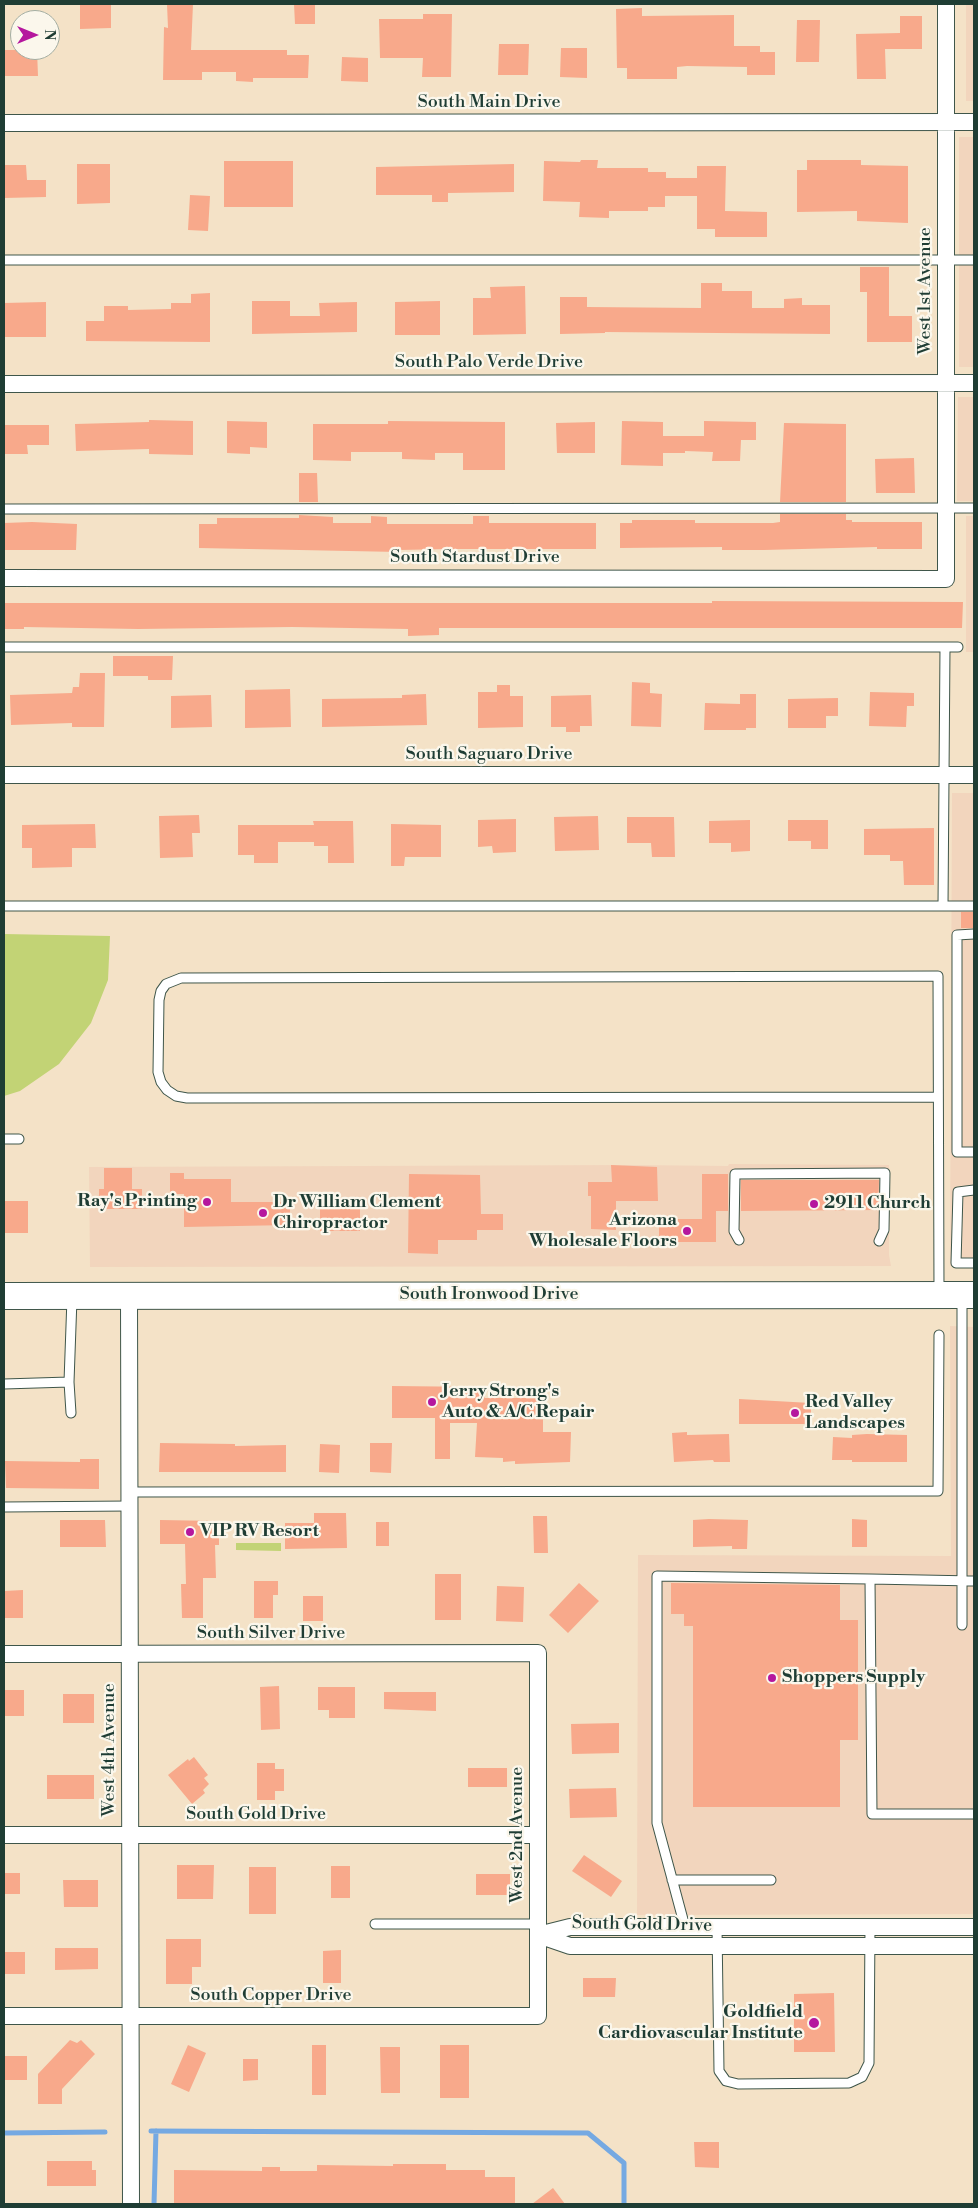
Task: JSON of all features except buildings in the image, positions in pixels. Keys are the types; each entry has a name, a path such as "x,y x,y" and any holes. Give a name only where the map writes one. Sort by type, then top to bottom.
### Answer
{"main road":[{"name":"South Ironwood Drive","path":"4,1296 958,1295"}],"street":[{"name":"West 1st Avenue","path":"946,4 946,578"},
{"name":"South Main Drive","path":"4,123 974,122"},
{"name":"South Palo Verde Drive","path":"4,384 974,383"},
{"name":"South Stardust Drive","path":"4,578 946,578"},
{"name":"South Saguaro Drive","path":"4,775 974,775"},
{"name":"West 4th Avenue","path":"129,1296 131,2204"},
{"name":"South Silver Drive","path":"4,1654 538,1653"},
{"name":"West 2nd Avenue","path":"538,1653 538,2016"},
{"name":"South Gold Drive","path":"4,1835 538,1835"},
{"name":"South Gold Drive","path":"538,1930 570,1927 974,1927"},
{"path":"685,1927 686,1947"},
{"name":"South Gold Drive","path":"538,1930 570,1946 974,1946"},
{"name":"South Copper Drive","path":"4,2016 538,2016"}],"lane":[{"path":"4,260 974,260"},
{"path":"4,508 974,508"},
{"path":"4,647 958,647"},
{"path":"943,906 945,647"},
{"path":"4,906 974,906"},
{"path":"974,934 957,935 957,1152 974,1152"},
{"path":"938,1097 187,1098 176,1096 167,1090 160,1077 159,1000 161,991 166,984 181,978 938,976 938,1097 958,1295 962,1625"},
{"path":"4,1139 19,1139"},
{"path":"739,1240 734,1230 734,1174 885,1173 884,1230 879,1241"},
{"path":"974,1190 958,1192 956,1263 974,1263"},
{"path":"71,1414 69,1382 72,1296"},
{"path":"4,1506 129,1499 938,1491 939,1335"},
{"path":"4,1384 69,1382"},
{"path":"685,1927 656,1823 656,1576 974,1581"},
{"path":"870,1579 872,1814 974,1814"},
{"path":"672,1880 770,1880"},
{"path":"375,1924 538,1930"},
{"path":"717,1927 719,2071 726,2081 738,2084 849,2083 862,2078 869,2063 870,1927"}],"shaded area":[{"path":"966,4 974,4 974,101 966,101"},
{"path":"959,137 974,137 974,367 959,367"},
{"path":"958,397 974,397 974,501 957,501"},
{"path":"966,516 974,516 974,652 966,652"},
{"path":"952,793 974,793 974,1266 950,1266"},
{"path":"729,1164 889,1165 889,1255 891,1266 90,1267 89,1167 728,1166"},
{"path":"950,1326 974,1327 974,1914 637,1915 638,1555 951,1556"}],"green space":[{"path":"4,934 110,936 108,980 91,1023 59,1064 20,1091 4,1096"},
{"path":"236,1543 281,1543 281,1551 236,1550"}],"waterway":[{"path":"151,2131 588,2133 624,2163 624,2204"},
{"path":"154,2204 156,2131"},
{"path":"4,2133 105,2132"}],"place":[{"name":"Ray's Printing","path":"207,1202"},
{"name":"2911 Church","path":"814,1204"},
{"name":"Dr William Clement Chiropractor","path":"263,1213"},
{"name":"Arizona Wholesale Floors","path":"687,1231"},
{"name":"Jerry Strong's Auto & A/C Repair","path":"432,1402"},
{"name":"Red Valley Landscapes","path":"795,1413"},
{"name":"VIP RV Resort","path":"190,1532"},
{"name":"Shoppers Supply","path":"772,1678"},
{"name":"Goldfield Cardiovascular Institute","path":"814,2023"}]}
